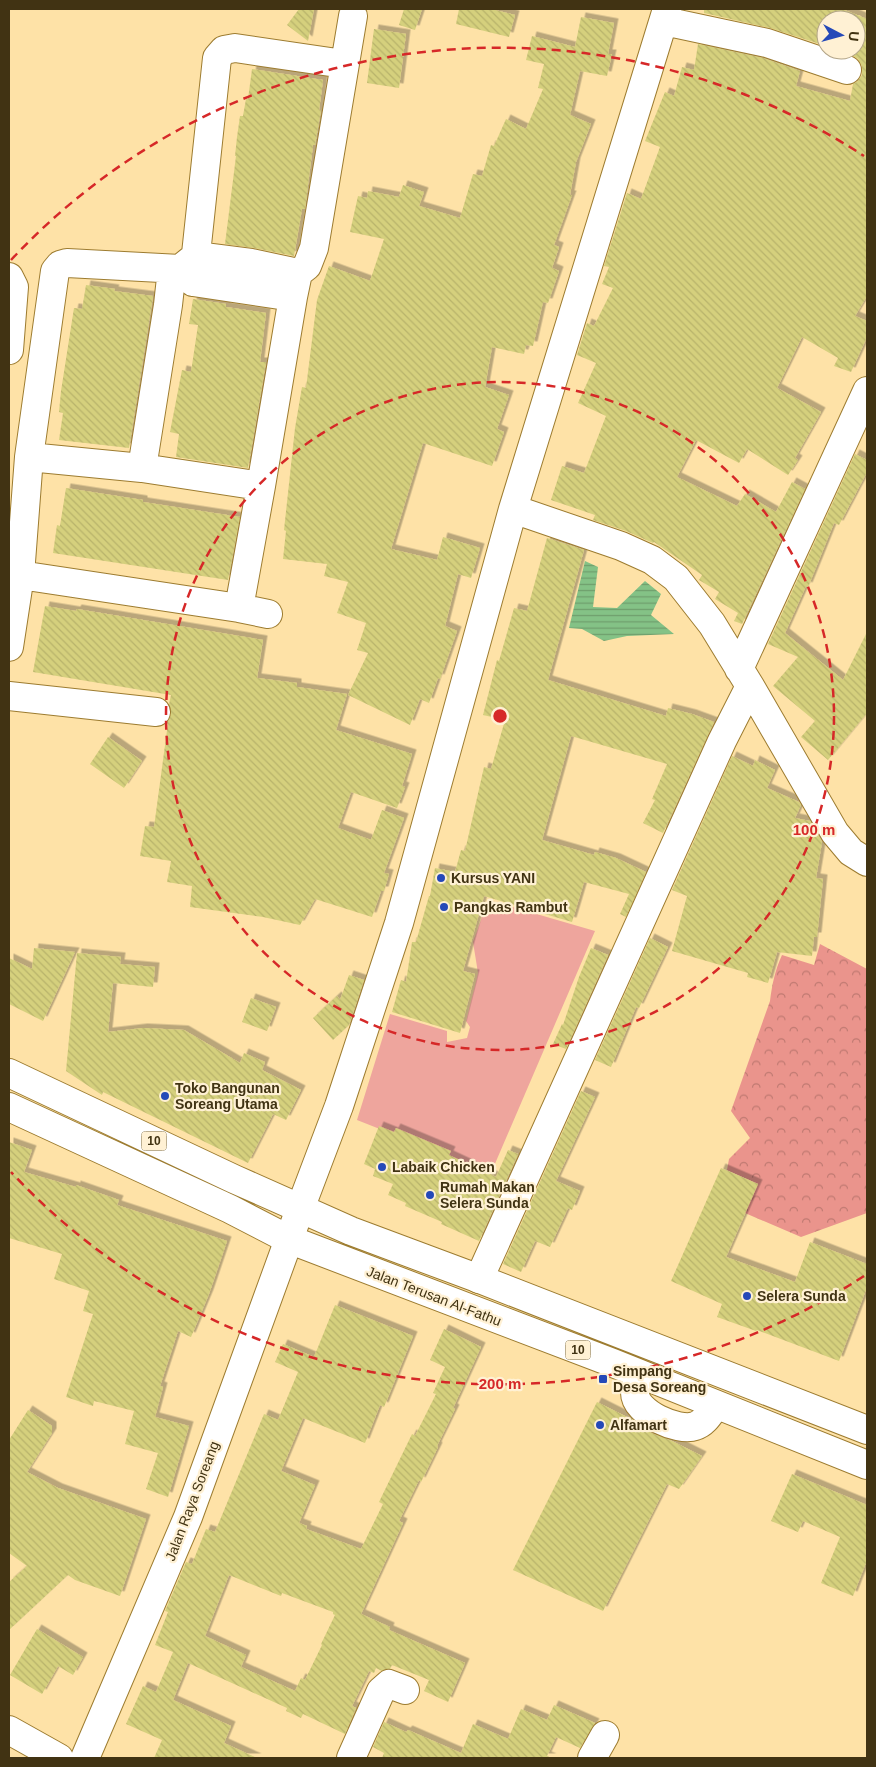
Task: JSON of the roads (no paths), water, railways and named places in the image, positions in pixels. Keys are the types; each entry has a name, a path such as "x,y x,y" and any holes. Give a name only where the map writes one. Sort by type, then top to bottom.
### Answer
{"main road":[{"path":"665,15 767,44 847,70"},
{"name":"Jalan Raya Soreang","path":"85,1758 188,1517 288,1239 339,1106 398,923 513,509 665,15"},
{"path":"238,608 296,285 307,266 314,248 353,16"},
{"path":"142,468 168,305 185,269 216,58 224,50 235,48 344,64"},
{"path":"9,647 20,575 18,487 30,457 55,271 60,265 67,263 185,269 296,285"},
{"path":"9,277 14,287 9,350"},
{"path":"480,1279 722,741 745,678 844,439 867,391"},
{"path":"30,457 142,468 261,486"},
{"path":"513,509 621,546 652,560 676,578 712,624 835,834 851,852 867,862"},
{"path":"20,575 268,614"},
{"path":"9,696 156,712"},
{"name":"10","path":"9,1073 366,1237 480,1279 867,1430"},
{"name":"Jalan Terusan Al-Fathu","path":"9,1107 227,1207 288,1239 641,1375 867,1466"},
{"path":"351,1758 381,1691 389,1684 405,1690"},
{"path":"9,1730 59,1758"},
{"path":"592,1758 605,1735"}],"place":[{"name":"Kursus YANI","path":"441,878"},
{"name":"Pangkas Rambut","path":"444,907"},
{"name":"Toko Bangunan Soreang Utama","path":"165,1096"},
{"name":"Labaik Chicken","path":"382,1167"},
{"name":"Rumah Makan Selera Sunda","path":"430,1195"},
{"name":"Selera Sunda","path":"747,1296"},
{"name":"Simpang Desa Soreang","path":"603,1379"},
{"name":"Alfamart","path":"600,1425"}]}
